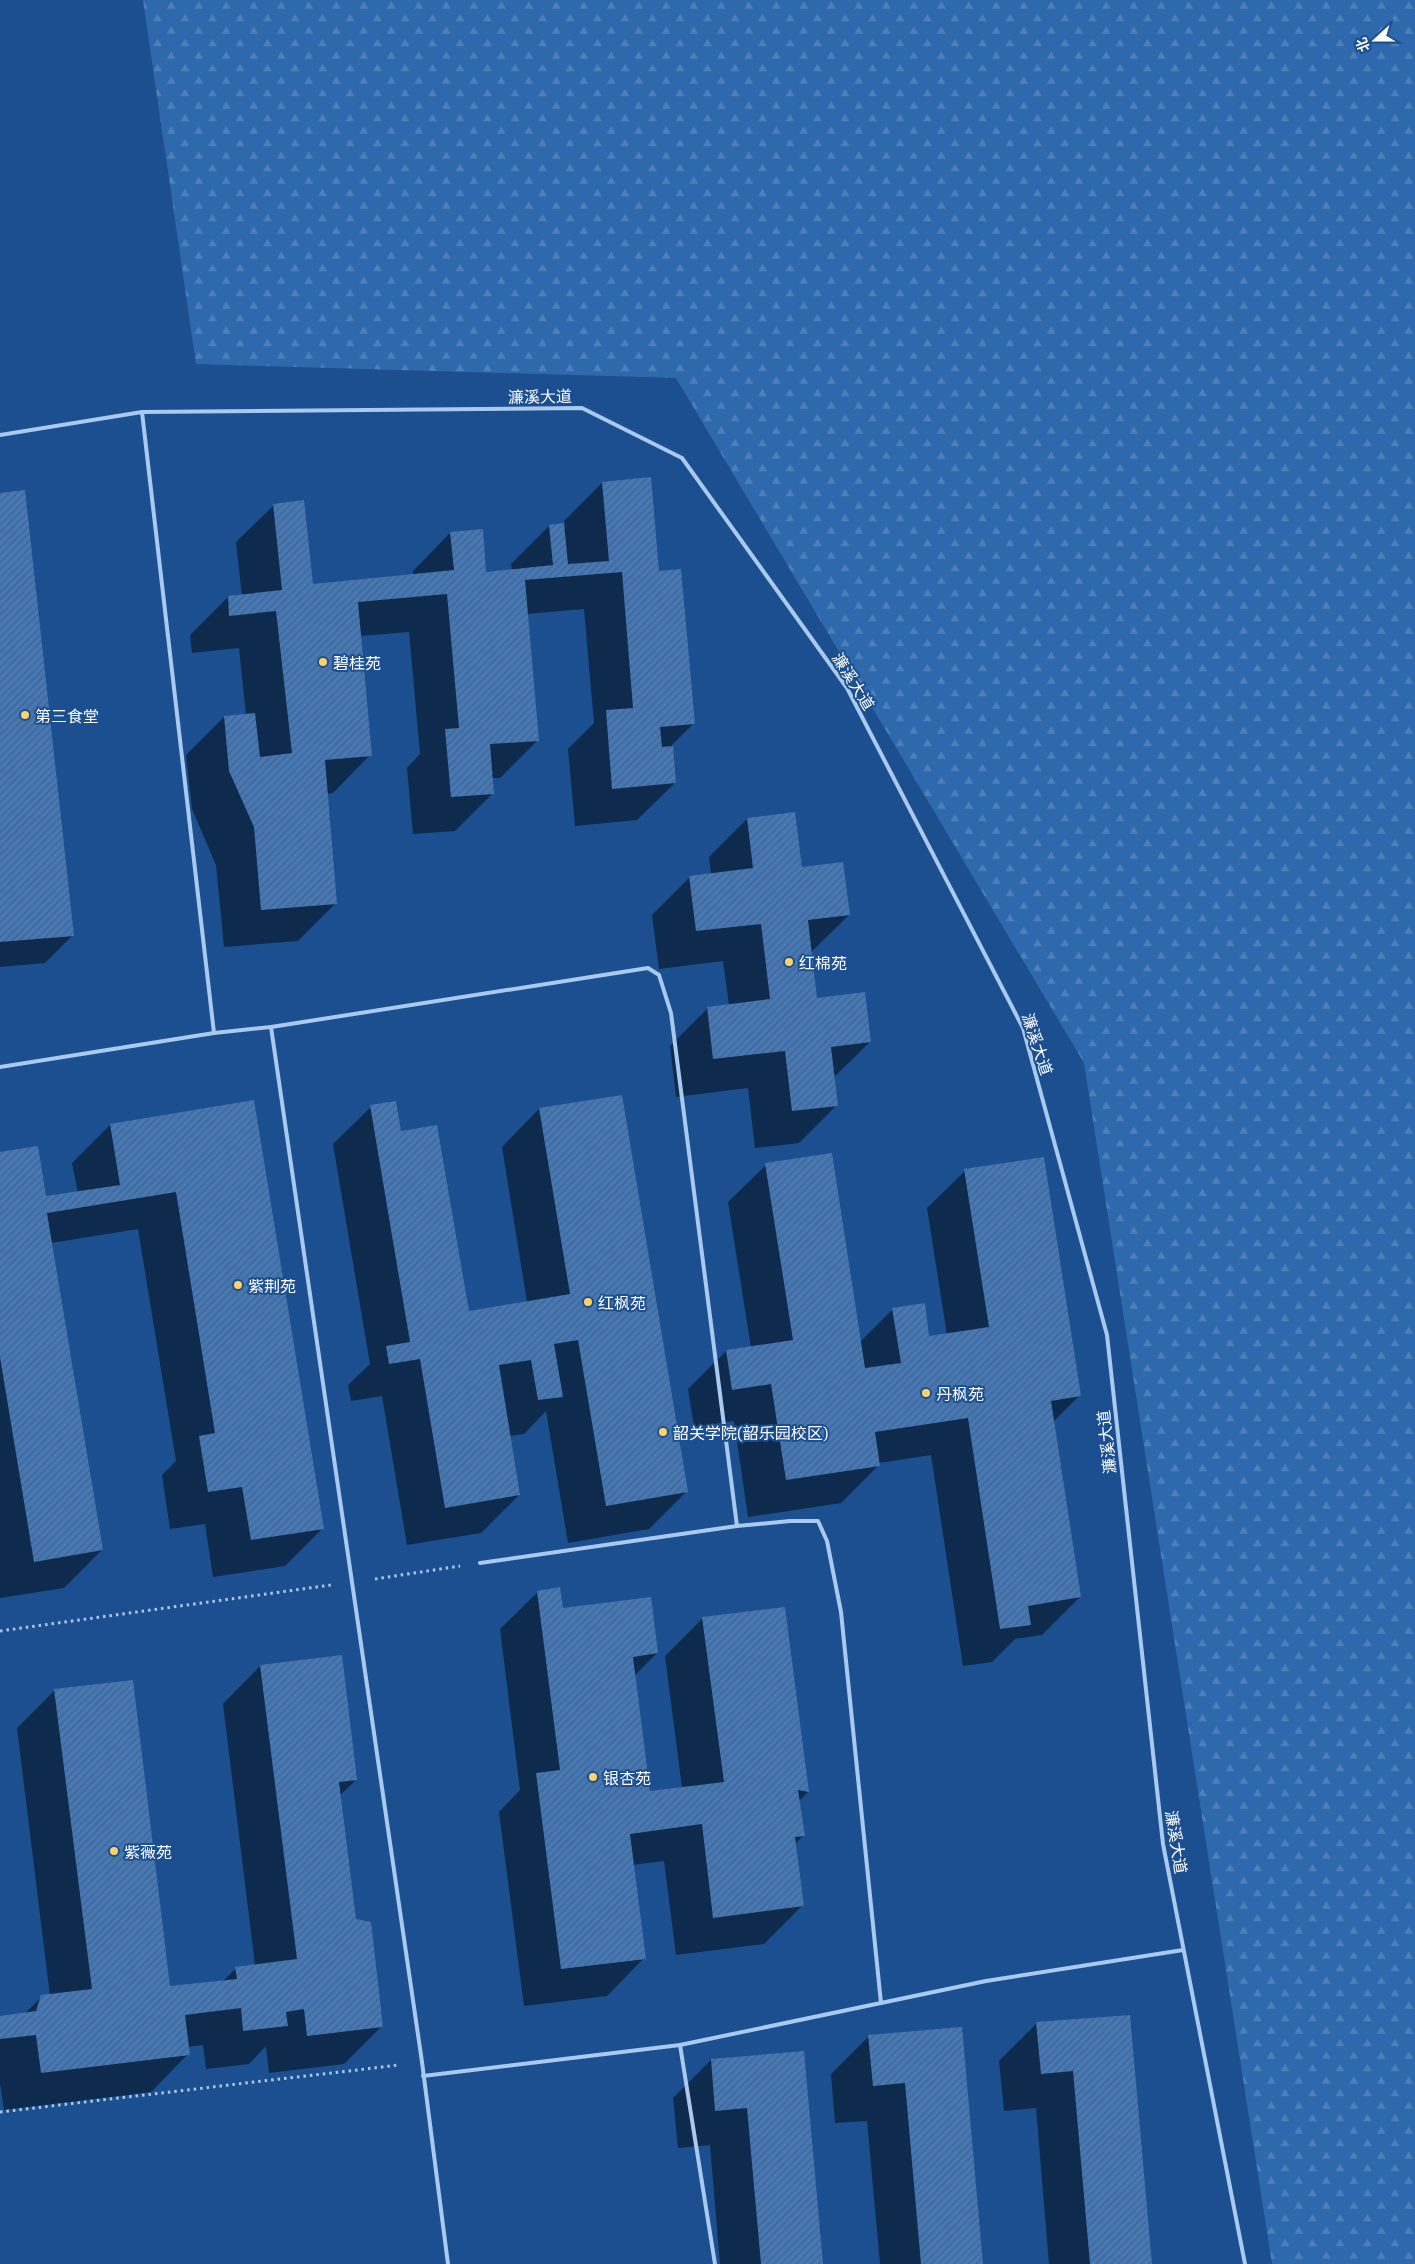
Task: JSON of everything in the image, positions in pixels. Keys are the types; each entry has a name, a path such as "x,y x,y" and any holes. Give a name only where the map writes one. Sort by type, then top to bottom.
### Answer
{"lane":[{"name":"濂溪大道","path":"0,435 142,412 582,408 682,458 847,688 1023,1028 1107,1335 1163,1844 1245,2264"},
{"path":"142,412 214,1034"},
{"path":"0,1067 648,968 659,975 671,1013 737,1526"},
{"path":"271,1027 422,2062 448,2264"},
{"path":"480,1564 737,1526 790,1521 818,1521 827,1541 841,1612 881,2003"},
{"path":"423,2076 680,2045 986,1981 1183,1950"},
{"path":"680,2045 714,2264"}],"path":[{"path":"0,1631 480,1564"},
{"path":"0,2112 422,2062"}],"green space":[{"path":"143,0 1415,0 1415,2264 1272,2264 1084,1063 676,378 196,364"}],"building":[{"name":"碧桂苑","path":"651,477 659,571 681,569 695,724 660,727 662,747 673,746 676,783 612,789 606,710 633,708 622,572 525,580 539,741 490,744 494,794 451,797 445,729 459,728 447,594 358,602 372,756 325,760 337,904 261,910 254,827 229,771 224,716 255,713 260,757 292,753 276,611 229,616 228,596 282,590 273,504 304,500 313,584 454,570 450,532 483,529 486,572 553,565 549,525 564,523 568,564 609,561 602,482"},
{"name":"第三食堂","path":"25,490 74,936 0,942 0,493"},
{"name":"红棉苑","path":"795,812 802,867 843,862 850,915 808,920 817,998 865,992 871,1042 831,1047 838,1106 792,1111 785,1051 713,1059 707,1007 770,999 761,924 696,931 689,876 753,868 747,818"},
{"name":"红枫苑","path":"622,1095 688,1492 606,1506 578,1340 554,1344 563,1397 538,1400 531,1360 499,1365 520,1495 445,1508 420,1359 389,1364 386,1346 410,1342 370,1105 396,1101 401,1131 437,1125 469,1311 570,1294 539,1108"},
{"name":"紫荆苑","path":"254,1100 324,1529 251,1540 242,1487 208,1492 199,1436 215,1433 176,1192 47,1213 103,1550 34,1562 0,1357 0,1152 38,1146 46,1196 120,1185 110,1124"},
{"name":"丹枫苑","path":"832,1153 865,1368 901,1363 892,1308 925,1303 929,1336 989,1327 964,1169 1044,1157 1081,1396 1051,1401 1081,1597 1028,1606 1031,1625 1000,1629 968,1418 875,1432 880,1466 786,1480 771,1384 732,1390 726,1350 793,1340 765,1163"},
{"name":"银杏苑","path":"560,1587 563,1608 651,1597 658,1653 633,1657 650,1791 724,1782 702,1617 785,1607 809,1792 798,1790 805,1836 795,1837 804,1906 713,1918 702,1824 630,1834 646,1959 561,1969 536,1773 560,1770 537,1591"},
{"name":"紫薇苑","path":"342,1655 357,1780 339,1782 356,1919 371,1922 383,2027 307,2036 304,2009 286,2012 288,2026 243,2031 241,2008 185,2015 190,2055 41,2073 36,2035 0,2039 0,2016 36,2011 41,1995 92,1989 54,1689 133,1680 170,1986 237,1979 235,1967 297,1959 260,1665"},
{"path":"1130,2015 1152,2264 1090,2264 1073,2071 1041,2074 1036,2022"},
{"path":"962,2027 983,2264 921,2264 905,2083 873,2086 868,2035"},
{"path":"804,2051 823,2264 761,2264 747,2108 715,2111 711,2059"}],"place":[{"name":"碧桂苑","path":"323,662"},
{"name":"第三食堂","path":"25,715"},
{"name":"红棉苑","path":"789,962"},
{"name":"紫荆苑","path":"238,1285"},
{"name":"红枫苑","path":"588,1302"},
{"name":"丹枫苑","path":"926,1393"},
{"name":"韶关学院(韶乐园校区)","path":"663,1432"},
{"name":"银杏苑","path":"593,1777"},
{"name":"紫薇苑","path":"114,1851"}]}
